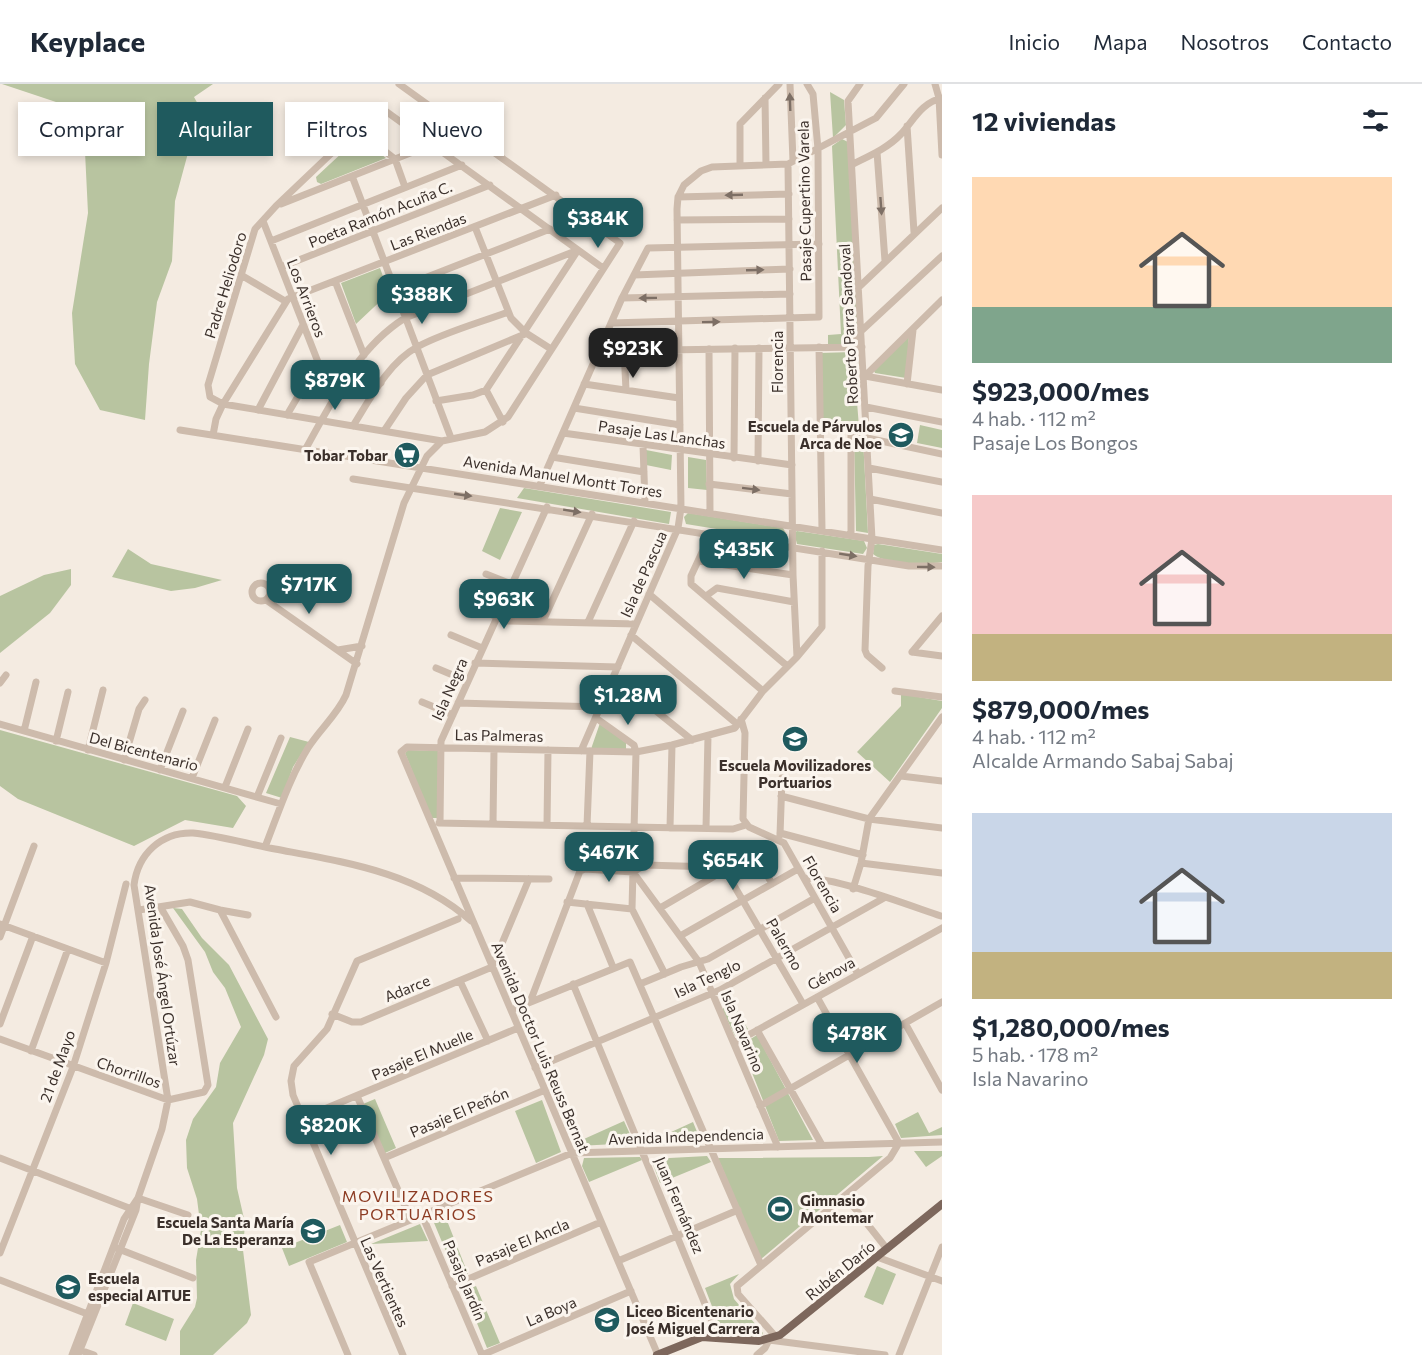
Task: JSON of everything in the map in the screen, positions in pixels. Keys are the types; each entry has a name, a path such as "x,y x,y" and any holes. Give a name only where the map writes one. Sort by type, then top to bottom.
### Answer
{"main road":[{"name":"Rubén Darío","path":"770,1345 942,1204"},
{"path":"658,1355 702,1336 770,1345"}],"street":[{"path":"399,84 425,102"},
{"path":"740,166 740,124 779,84"},
{"name":"Florencia","path":"790,84 789,244 796,657"},
{"name":"Pasaje Cupertino Varela","path":"791,320 816,319 819,313 818,149 813,94 807,84"},
{"name":"Roberto Parra Sandoval","path":"860,84 848,99 872,539 869,558 865,651 882,668"},
{"path":"678,197 688,180 701,171 790,163 818,149 876,118 904,84"},
{"path":"935,84 940,98 942,155"},
{"path":"765,98 766,165"},
{"path":"853,164 877,152 900,135 922,108 940,98"},
{"path":"907,126 914,232"},
{"path":"877,152 885,261"},
{"path":"388,154 395,159 405,187"},
{"name":"Padre Heliodoro","path":"224,404 211,399 208,388 253,233 276,206 328,156"},
{"path":"276,206 402,156"},
{"path":"449,156 603,268"},
{"path":"265,847 281,804 308,748 344,701 411,487 427,456 442,441 485,432 503,422 619,246 620,241 501,156"},
{"path":"271,241 462,165"},
{"path":"351,176 451,438"},
{"name":"Poeta Ramón Acuña C.","path":"281,267 490,185"},
{"path":"678,197 789,194"},
{"name":"Las Riendas","path":"213,435 216,418 285,301 292,296 556,195"},
{"name":"Isla de Pascua","path":"582,751 678,528 681,508 678,197"},
{"path":"859,287 914,232 942,208"},
{"path":"677,220 789,219"},
{"name":"Los Arrieros","path":"263,221 318,362 287,415"},
{"path":"475,227 508,312 526,333 551,349"},
{"path":"394,290 550,229"},
{"path":"540,485 622,298 648,248 819,244"},
{"path":"305,450 364,354 381,336 405,318 578,250"},
{"path":"436,401 473,395 486,390 526,333 578,250"},
{"path":"844,347 942,256"},
{"path":"634,275 790,269"},
{"path":"241,275 285,301"},
{"path":"335,281 364,354"},
{"path":"622,298 790,294"},
{"path":"864,376 942,300"},
{"path":"353,426 381,383 416,347 508,312"},
{"path":"611,323 791,320"},
{"path":"258,410 303,325"},
{"path":"907,384 913,329"},
{"path":"384,431 406,398 427,375 526,333"},
{"path":"819,347 822,530"},
{"path":"598,351 862,347"},
{"path":"735,348 735,458"},
{"path":"758,461 759,348"},
{"path":"709,349 710,512"},
{"path":"624,350 626,390"},
{"path":"356,365 381,383"},
{"path":"864,376 942,390"},
{"path":"584,384 679,398"},
{"path":"486,390 503,422"},
{"path":"224,404 442,441"},
{"path":"866,407 942,422"},
{"path":"573,408 680,425"},
{"name":"Avenida Manuel Montt Torres","path":"180,430 942,550"},
{"name":"Pasaje Las Lanchas","path":"563,432 792,465"},
{"path":"850,535 849,437 855,433 867,438 942,453"},
{"path":"643,445 645,502"},
{"path":"552,456 644,472"},
{"path":"869,468 942,482"},
{"path":"352,479 592,514 923,568 942,566"},
{"path":"709,484 792,494"},
{"path":"870,499 942,513"},
{"name":"Isla Negra","path":"440,823 440,747 475,663 547,507"},
{"path":"543,621 592,514"},
{"path":"588,622 634,521"},
{"path":"711,533 690,581 786,665"},
{"path":"739,722 763,691 822,627 822,550"},
{"path":"699,561 793,575"},
{"path":"486,574 511,584"},
{"path":"706,596 717,588 794,602"},
{"path":"649,594 763,691"},
{"path":"266,600 357,664"},
{"path":"466,603 506,621 636,624"},
{"path":"942,616 912,652 942,656"},
{"path":"451,635 482,648"},
{"path":"631,635 739,722 745,733 742,816 746,825"},
{"path":"338,650 362,646"},
{"path":"475,663 618,667"},
{"path":"436,668 467,681"},
{"path":"0,683 6,675"},
{"path":"614,676 692,740"},
{"path":"24,731 36,682"},
{"path":"88,750 104,690"},
{"path":"895,691 942,697"},
{"path":"56,741 68,692"},
{"path":"124,760 139,709 145,700"},
{"path":"422,702 453,715"},
{"path":"458,703 601,707"},
{"path":"160,770 183,711"},
{"path":"853,889 863,855 869,819 942,717"},
{"path":"596,718 634,745 636,752 632,909 665,974"},
{"path":"192,778 214,720"},
{"name":"Las Palmeras","path":"401,750 407,747 440,747 636,752 708,736 732,729 739,722"},
{"name":"Del Bicentenario","path":"0,724 281,804"},
{"path":"225,787 248,729"},
{"path":"706,828 708,736"},
{"path":"257,797 281,738"},
{"path":"670,828 672,745"},
{"path":"493,824 494,748"},
{"name":"Avenida Doctor Luis Reuss Bernat","path":"401,750 401,758 658,1355"},
{"path":"547,825 548,750"},
{"path":"587,826 590,751"},
{"path":"901,776 942,781"},
{"path":"780,837 782,778"},
{"path":"781,796 869,819 942,828"},
{"path":"430,823 737,829 746,825 780,837 863,855"},
{"name":"Avenida José Ángel Ortúzar","path":"116,1249 136,1210 162,1129 168,1100 134,885 137,871 147,852 164,839 181,833 194,833 346,862 399,878 441,898 473,923"},
{"name":"Florencia","path":"780,837 858,974"},
{"path":"0,937 2,925 34,846"},
{"path":"756,854 772,884"},
{"path":"861,863 942,873"},
{"path":"530,1002 581,870 633,872 645,865 714,867 725,870"},
{"path":"680,936 798,868"},
{"path":"660,908 725,870"},
{"name":"Palermo","path":"725,870 803,1004"},
{"name":"Isla Navarino","path":"633,872 699,962 778,1147"},
{"path":"454,878 549,879"},
{"path":"804,878 812,878 942,915"},
{"path":"492,967 529,879"},
{"name":"21 de Mayo","path":"0,1253 73,1067 106,963 126,884"},
{"path":"640,984 699,962 815,898"},
{"name":"Isla Tenglo","path":"535,1068 712,992 884,898"},
{"path":"139,910 194,902 248,915"},
{"path":"567,902 632,909"},
{"path":"587,904 613,967"},
{"name":"Chorrillos","path":"0,1039 168,1100 201,1094 208,1085 188,960 162,908"},
{"path":"220,910 276,1017"},
{"name":"Las Vertientes","path":"403,1355 292,1091 292,1071 300,1058 324,1033 357,961 458,919"},
{"path":"2,925 106,963"},
{"name":"Génova","path":"734,1043 942,928"},
{"path":"0,1024 33,936"},
{"path":"31,1051 68,949"},
{"path":"511,1010 629,961 761,1265"},
{"name":"Adarce","path":"332,1014 352,1022 361,1022 492,967"},
{"path":"460,981 488,1041"},
{"name":"Juan Fernández","path":"573,984 679,1235 719,1338"},
{"path":"817,997 899,1143 890,1158 846,1197 761,1265 737,1286 736,1292 770,1345 885,1355"},
{"path":"760,1106 942,1002"},
{"path":"905,1023 942,1090"},
{"name":"Pasaje El Muelle","path":"303,1118 518,1028"},
{"name":"Isla Navarino","path":"757,1030 822,1145"},
{"name":"Pasaje El Peñón","path":"384,1158 545,1090"},
{"path":"357,1096 411,1220"},
{"name":"Avenida Independencia","path":"348,1355 309,1262 572,1153 942,1142"},
{"path":"0,1158 129,1208"},
{"path":"846,1197 887,1249"},
{"path":"138,1198 188,1215"},
{"name":"Avenida José Ángel Ortúzar","path":"76,1352 116,1249 129,1208 138,1198"},
{"path":"618,1261 738,1210"},
{"name":"Pasaje Jardín","path":"422,1215 482,1355"},
{"name":"Pasaje El Ancla","path":"452,1286 601,1222"},
{"path":"899,1355 942,1247"},
{"path":"116,1249 193,1278"},
{"path":"877,1257 942,1281"},
{"path":"0,1280 90,1315"},
{"name":"La Boya","path":"482,1355 631,1291"},
{"name":"Rubén Darío","path":"757,1355 770,1345"},
{"path":"76,1352 94,1355"}],"green space":[{"path":"2,84 213,84 194,97 197,102 157,102 157,156 187,156 175,201 172,261 157,302 145,420 100,410 75,364 72,313 88,213 85,156 145,156 145,102 56,102"},
{"path":"830,92 844,100 846,125 833,138"},
{"path":"842,139 848,142 859,331 847,344 828,344 828,335 841,334 832,146"},
{"path":"339,156 383,156 386,158 321,184 317,182 316,177"},
{"path":"380,268 389,293 356,324 341,283"},
{"path":"909,336 906,378 875,373 874,371"},
{"path":"853,352 859,427 822,430 820,353"},
{"path":"920,425 942,430 942,448 917,443"},
{"path":"857,435 863,438 868,533 856,531 854,438"},
{"path":"646,450 672,455 671,470 646,465"},
{"path":"688,457 706,460 707,490 688,488"},
{"path":"524,488 671,512 669,524 517,498"},
{"path":"500,508 522,512 500,560 482,551"},
{"path":"688,513 783,528 787,535 783,540 686,524 684,517"},
{"path":"797,531 864,541 867,548 863,554 797,544 794,533"},
{"path":"874,545 942,554 942,562 916,563 887,560 873,554"},
{"path":"128,549 151,564 222,580 195,588 171,591 112,577"},
{"path":"71,569 71,585 50,613 0,653 0,596 44,575"},
{"path":"901,694 942,701 942,708 890,782 857,752 901,706"},
{"path":"600,723 626,743 626,749 591,749"},
{"path":"0,730 237,796 246,806 233,828 185,820 134,846 18,799 0,786"},
{"path":"290,737 309,742 293,767 282,798 266,793"},
{"path":"408,750 438,751 439,818 431,818 405,753"},
{"path":"173,908 182,909 202,938 229,965 268,1039 264,1055 233,1123 237,1188 245,1223 243,1250 251,1315 247,1323 213,1355 180,1355 180,1331 195,1307 197,1298 196,1260 201,1230 197,1199 187,1168 186,1140 193,1119 216,1087 220,1063 241,1027 225,988 213,972 205,952"},
{"path":"733,1004 748,1029 735,1036 722,1009"},
{"path":"757,1035 813,1140 779,1141 741,1045"},
{"path":"375,1099 396,1148 385,1153 363,1104"},
{"path":"542,1100 561,1152 536,1163 515,1111"},
{"path":"918,1112 929,1133 942,1127 942,1135 901,1138 895,1124"},
{"path":"624,1121 634,1143 578,1146 575,1143"},
{"path":"693,1122 702,1144 643,1145"},
{"path":"914,1151 942,1151 942,1156 926,1167"},
{"path":"707,1156 711,1162 660,1183 651,1159"},
{"name":"Gimnasio Montemar","path":"883,1156 761,1259 718,1158 869,1157"},
{"path":"640,1157 642,1160 589,1182 582,1166 584,1158"},
{"path":"444,1213 468,1274 457,1278 432,1218"},
{"path":"420,1224 428,1241 371,1244"},
{"path":"340,1225 347,1242 289,1266 282,1248"},
{"path":"877,1266 896,1274 883,1305 864,1297"},
{"path":"739,1274 730,1284 734,1299 763,1333 761,1337 723,1335 705,1288"},
{"path":"476,1286 500,1343 487,1348 464,1291"},
{"path":"133,1303 174,1319 166,1341 125,1325"}],"place":[{"name":"Escuela de Párvulos Arca de Noe","path":"901,435"},
{"name":"Tobar Tobar","path":"407,455"},
{"name":"Escuela Movilizadores Portuarios","path":"795,739"},
{"name":"Gimnasio Montemar","path":"780,1209"},
{"name":"Escuela Santa María De La Esperanza","path":"313,1231"},
{"name":"Escuela especial AITUE","path":"68,1287"},
{"name":"Liceo Bicentenario José Miguel Carrera","path":"607,1320"}],"district":[{"name":"MOVILIZADORES PORTUARIOS","path":"418,1204"}]}
